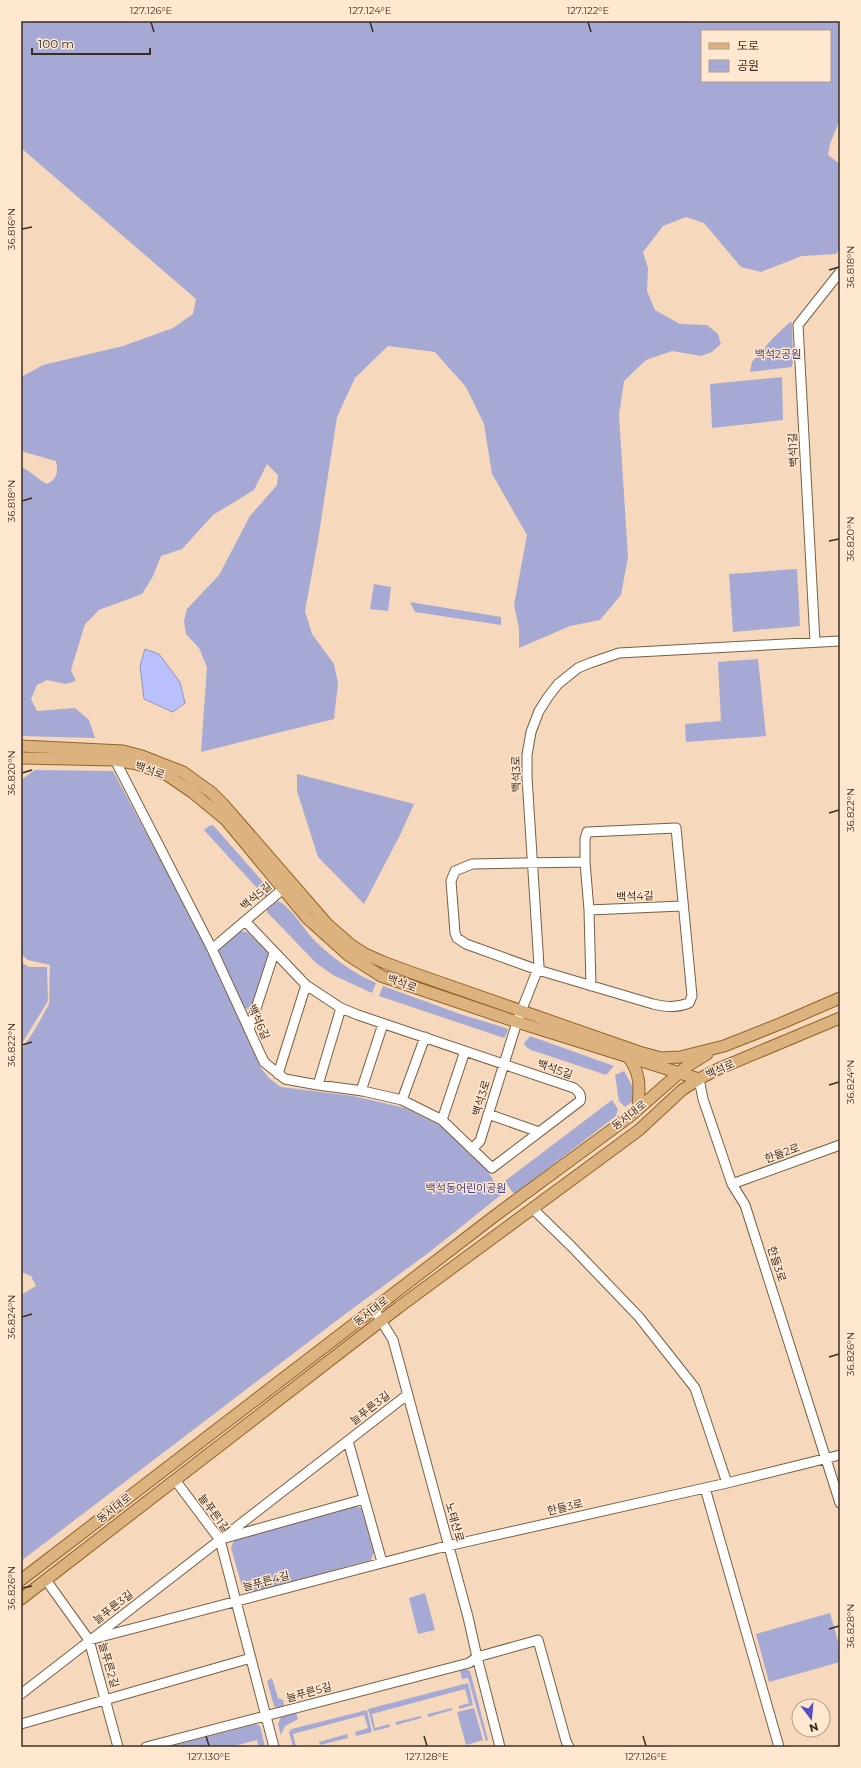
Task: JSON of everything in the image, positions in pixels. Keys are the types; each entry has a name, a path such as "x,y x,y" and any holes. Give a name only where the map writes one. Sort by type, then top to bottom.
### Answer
{"main road":[{"name":"백석로","path":"21,746 123,751 142,756 182,772 212,793 223,804 328,925 351,945 383,962 639,1052 661,1058 680,1057 724,1046 840,998"},
{"name":"백석로","path":"21,758 115,760 137,764 167,775 192,792 226,820 308,919 348,955 382,976 629,1058 683,1070 698,1079 840,1018"},
{"name":"동서대로","path":"21,1580 496,1214 638,1109 683,1070 707,1054 724,1046"},
{"path":"629,1058 636,1067 639,1076 638,1109"},
{"path":"661,1058 683,1070"},
{"name":"동서대로","path":"21,1599 382,1321 532,1208 639,1130 682,1090 698,1079"}],"street":[{"name":"백석1길","path":"815,642 798,325 840,272"},
{"name":"백석3로","path":"472,1149 480,1141 517,1022 539,966 527,777 527,755 531,732 539,711 548,697 568,676 590,663 620,652 840,641"},
{"name":"백석6길","path":"115,760 212,949 264,1062 285,1079 318,1085 361,1090 402,1100 442,1120 492,1168"},
{"path":"585,862 472,864 455,871 451,881 455,933 457,938 466,944 538,970 591,986 653,1004 668,1007 680,1007 689,1003 692,996 682,906 676,828 588,832 585,839 585,862 589,910 591,986"},
{"name":"백석5길","path":"212,949 283,889"},
{"name":"백석4길","path":"589,910 682,906"},
{"name":"백석5길","path":"245,921 306,985 342,1008 383,1024 574,1088 580,1093 580,1101 492,1168"},
{"path":"249,1030 274,953"},
{"path":"278,1074 306,985"},
{"path":"318,1085 342,1008"},
{"path":"361,1090 383,1024"},
{"path":"402,1100 425,1037"},
{"path":"442,1120 465,1051"},
{"name":"한들3로","path":"698,1079 732,1184 745,1205 840,1502"},
{"path":"488,1114 539,1132"},
{"name":"한들2로","path":"732,1184 840,1145"},
{"path":"532,1208 571,1246 638,1317 695,1388 727,1483"},
{"name":"노태산로","path":"374,1309 393,1340 406,1395 468,1617 500,1747"},
{"name":"늘푸른3길","path":"21,1694 406,1395"},
{"name":"늘푸른3길","path":"348,1441 382,1562"},
{"name":"한들3로","path":"449,1546 727,1483 840,1455"},
{"name":"늘푸른1길","path":"175,1480 220,1540 274,1747"},
{"path":"705,1488 779,1747"},
{"name":"늘푸른3길","path":"220,1540 364,1499"},
{"name":"늘푸른4길","path":"89,1640 382,1562 449,1546"},
{"name":"늘푸른2길","path":"46,1580 89,1640 118,1747"},
{"name":"늘푸른5길","path":"146,1747 469,1663 477,1657 538,1640 566,1741 570,1747"},
{"path":"106,1700 251,1658"},
{"name":"늘푸른2길","path":"21,1724 106,1700"}],"green space":[{"path":"21,21 840,21 840,119 830,144 828,155 840,164 840,248 836,254 802,256 761,272 741,267 704,223 686,217 663,226 643,252 648,268 647,291 655,310 680,324 707,325 718,334 721,344 712,352 701,356 672,351 646,360 624,381 619,415 628,557 621,595 600,620 570,626 519,648 519,628 514,605 527,535 492,474 484,424 466,387 435,352 388,346 355,378 337,417 318,540 305,611 312,634 334,664 338,683 334,719 201,752 207,667 199,648 186,634 184,621 187,609 219,575 250,516 277,485 278,475 267,464 254,490 213,515 182,549 161,556 153,576 142,594 99,610 85,624 71,670 76,681 66,684 47,680 37,685 31,699 37,711 75,708 89,720 95,738 21,736 21,467 47,484 55,477 57,468 56,461 21,450 21,377 43,365 123,346 173,328 193,314 196,299 21,148"},
{"name":"백석2공원","path":"790,322 792,323 792,367 750,372 752,362 773,338"},
{"path":"782,377 783,420 712,428 710,384"},
{"path":"797,569 800,626 733,632 729,574"},
{"path":"374,584 391,587 388,611 370,609"},
{"path":"410,602 501,617 501,625 415,612"},
{"path":"758,659 766,736 686,742 685,724 721,721 718,662"},
{"name":"백석동어린이공원","path":"35,770 113,771 210,953 261,1068 270,1079 281,1087 353,1096 405,1108 443,1127 487,1170 502,1194 431,1251 344,1315 21,1561 21,1295 36,1286 31,1276 21,1272 21,1050 34,1031 49,1004 50,965 28,960 21,954 21,780"},
{"path":"297,774 414,804 400,835 364,904 318,857 297,791"},
{"path":"213,825 270,890 270,894 266,898 204,830"},
{"path":"278,901 297,918 313,939 327,952 343,964 376,983 372,993 333,975 316,963 267,912 267,909"},
{"path":"235,931 247,932 268,952 270,957 252,1011 241,1006 217,950"},
{"path":"21,962 29,967 47,967 48,1001 21,1045"},
{"path":"383,986 460,1014 506,1028 508,1030 504,1038 379,996"},
{"path":"530,1036 614,1066 606,1075 531,1050 525,1046 524,1043"},
{"path":"624,1071 635,1091 633,1101 625,1107 619,1101 615,1075"},
{"path":"612,1100 618,1109 616,1116 516,1193 513,1193 505,1181"},
{"path":"355,1506 361,1508 374,1552 371,1560 249,1593 243,1590 231,1548 234,1540"},
{"path":"425,1593 435,1630 418,1634 409,1598"},
{"path":"830,1613 840,1648 840,1662 769,1682 756,1634"},
{"path":"465,1669 470,1671 488,1740 486,1741 468,1678 462,1679 460,1670"},
{"path":"272,1678 278,1698 283,1700 284,1706 277,1708 274,1706 267,1681"},
{"path":"468,1683 473,1705 459,1709 459,1706 469,1703 465,1689 372,1714 375,1728 389,1724 390,1727 374,1731 368,1709"},
{"path":"452,1708 452,1710 428,1717 428,1714"},
{"path":"474,1708 483,1740 466,1745 457,1712"},
{"path":"367,1710 372,1732 356,1736 355,1732 368,1728 364,1715 293,1734 296,1747 293,1747 289,1732 292,1729"},
{"path":"296,1713 298,1719 285,1726 281,1735 278,1724 281,1717"},
{"path":"421,1716 421,1718 396,1725 396,1722"},
{"path":"256,1724 260,1726 265,1747 259,1747 257,1740 230,1747 168,1747"},
{"path":"347,1734 348,1738 320,1745 319,1742"}],"shaded area":[{"path":"145,649 159,654 180,682 185,703 173,712 144,699 140,666"}]}
